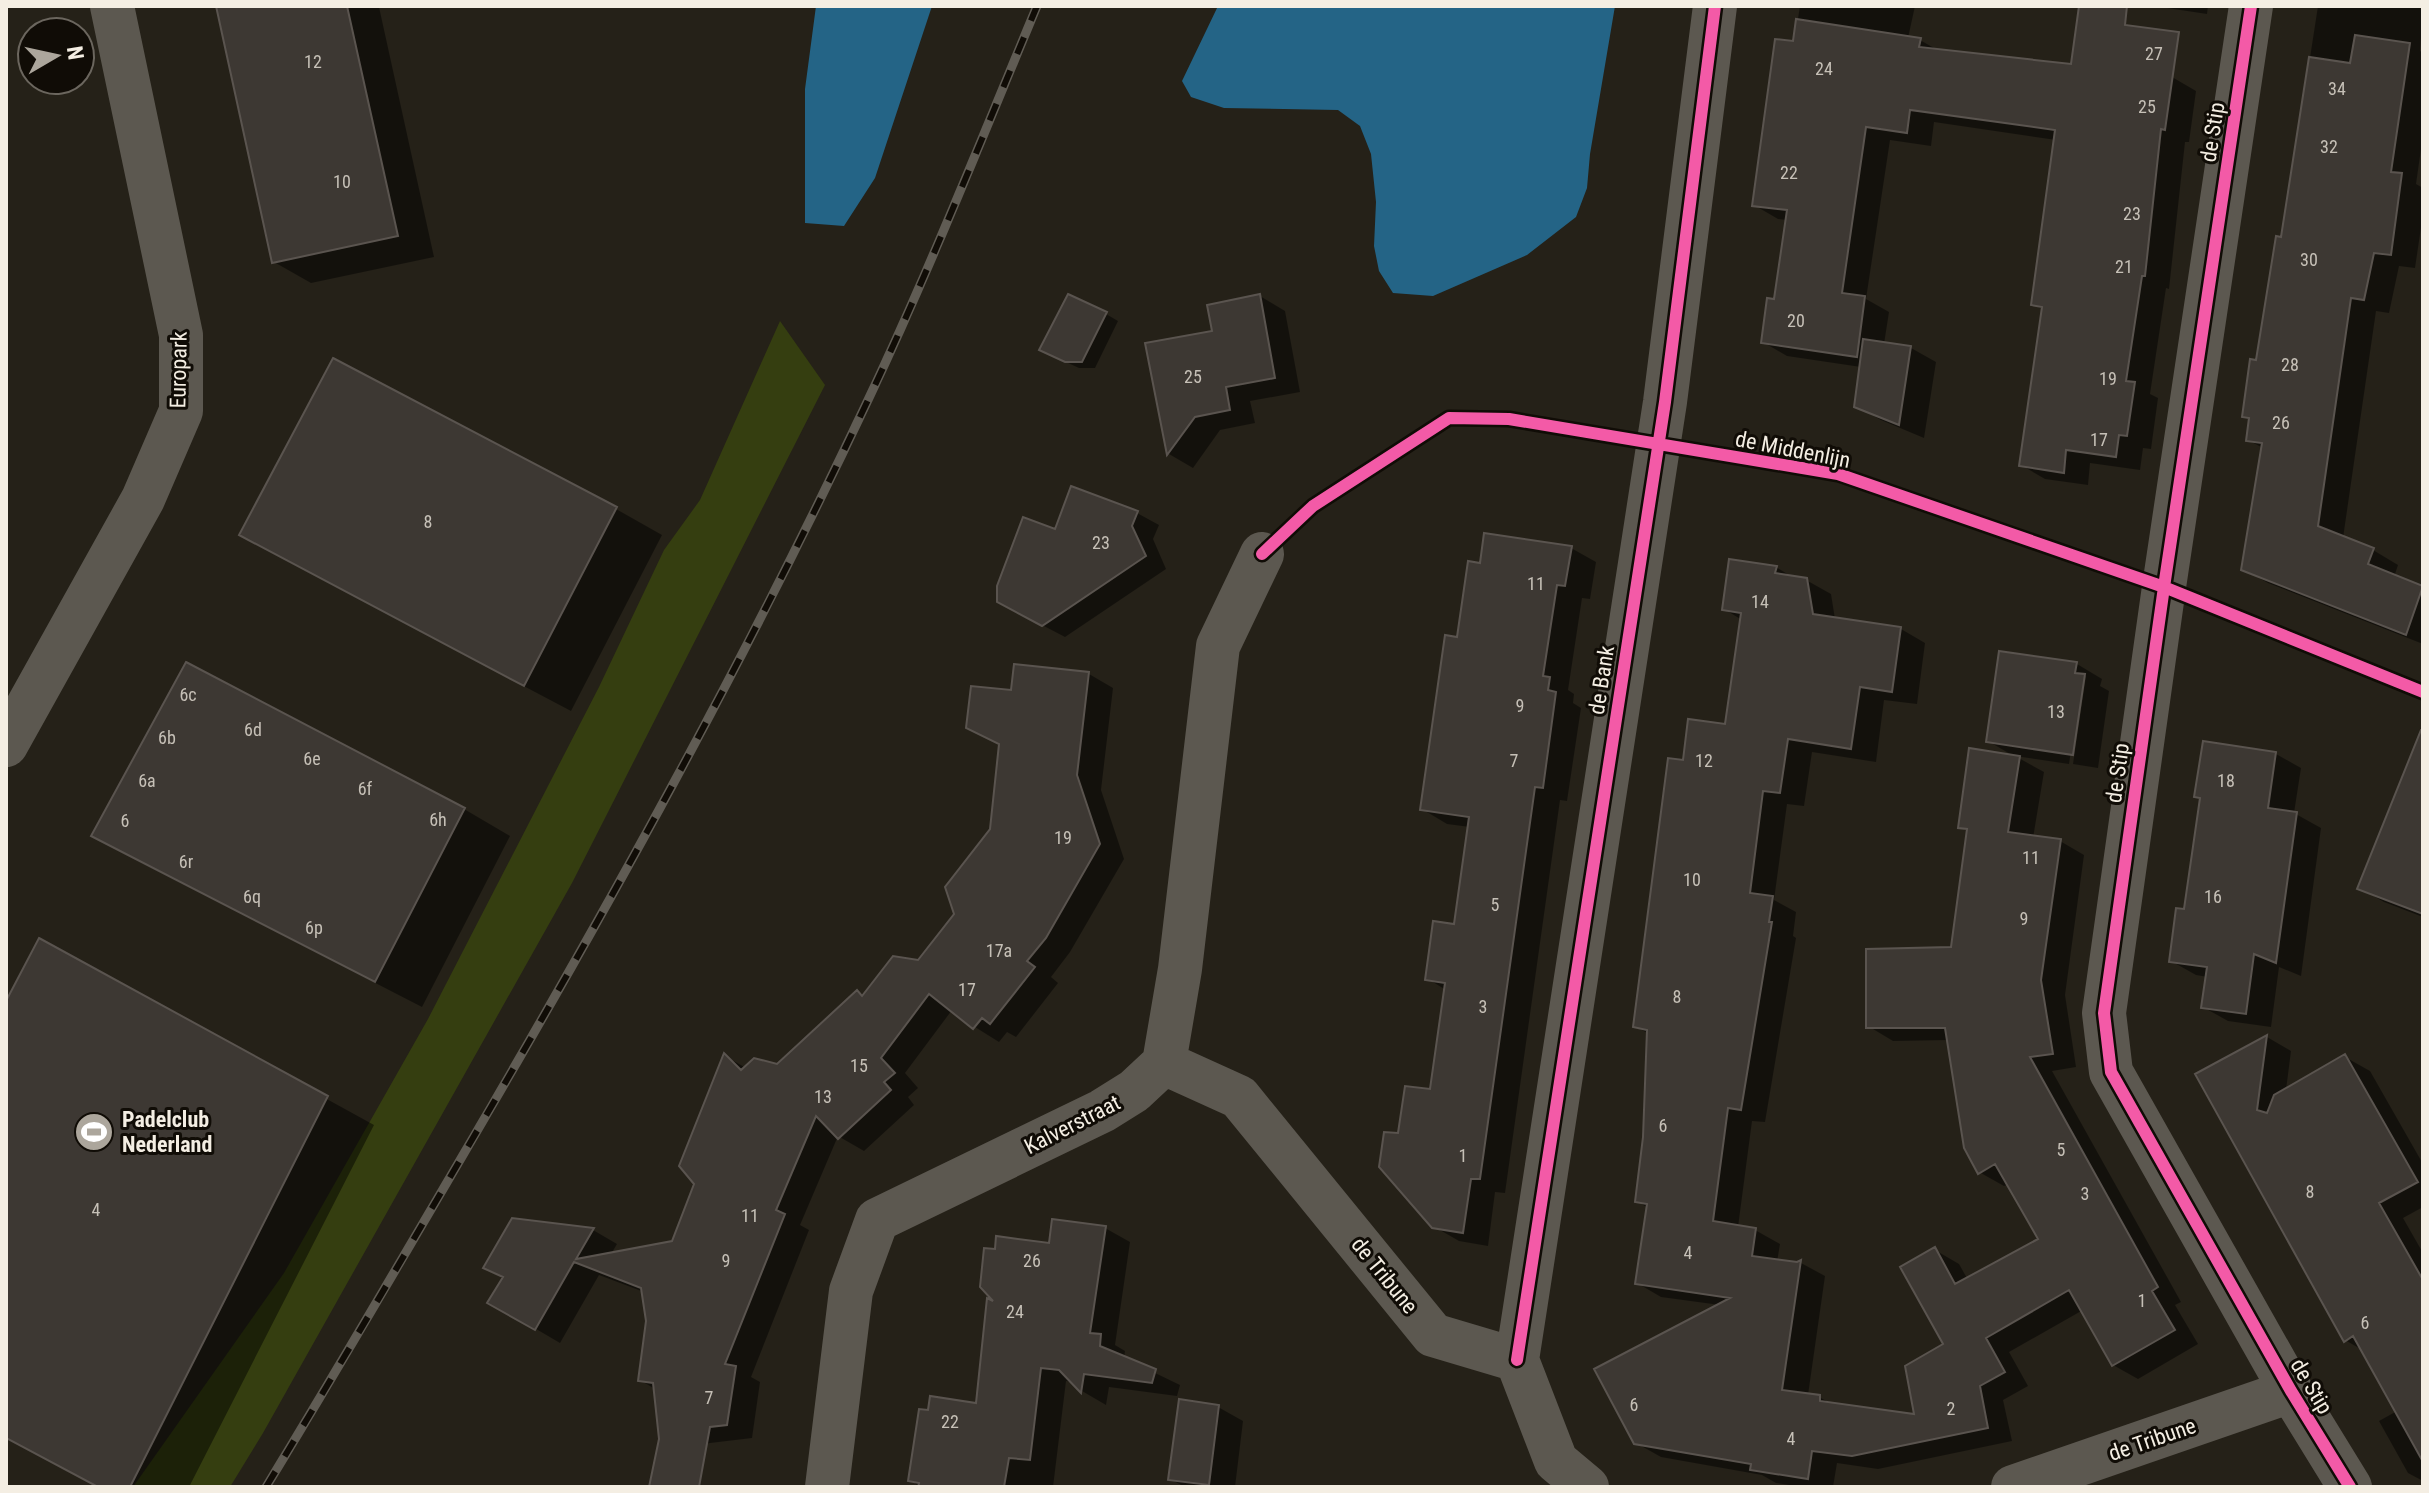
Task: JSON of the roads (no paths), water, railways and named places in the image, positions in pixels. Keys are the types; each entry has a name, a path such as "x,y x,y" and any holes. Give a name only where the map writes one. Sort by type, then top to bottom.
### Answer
{"street":[{"name":"Europark","path":"6,745 143,499 181,411 181,335 112,6"},
{"name":"de Bank","path":"1517,1360 1665,402 1715,6"},
{"name":"de Stip","path":"2251,6 2104,1013 2111,1072 2291,1391 2350,1487"},
{"path":"1164,1063 1180,969 1218,646 1262,554"},
{"name":"de Tribune","path":"1164,1063 1239,1097 1433,1335 1517,1360"},
{"name":"Kalverstraat","path":"827,1487 851,1291 877,1220 1102,1111 1134,1091 1164,1063"},
{"path":"1517,1360 1556,1461 1587,1487"},
{"name":"de Tribune","path":"2013,1487 2291,1391"}],"water":[{"path":"816,6 932,6 875,178 844,226 805,223 805,89"},
{"path":"1218,6 1615,6 1587,188 1576,217 1527,255 1433,296 1393,293 1379,271 1374,246 1376,202 1371,154 1360,126 1338,110 1224,108 1191,97 1182,81"}],"railway":[{"path":"266,1487 623,876 774,592 891,351 1037,6"}],"place":[{"name":"Padelclub Nederland","path":"94,1132"}]}
